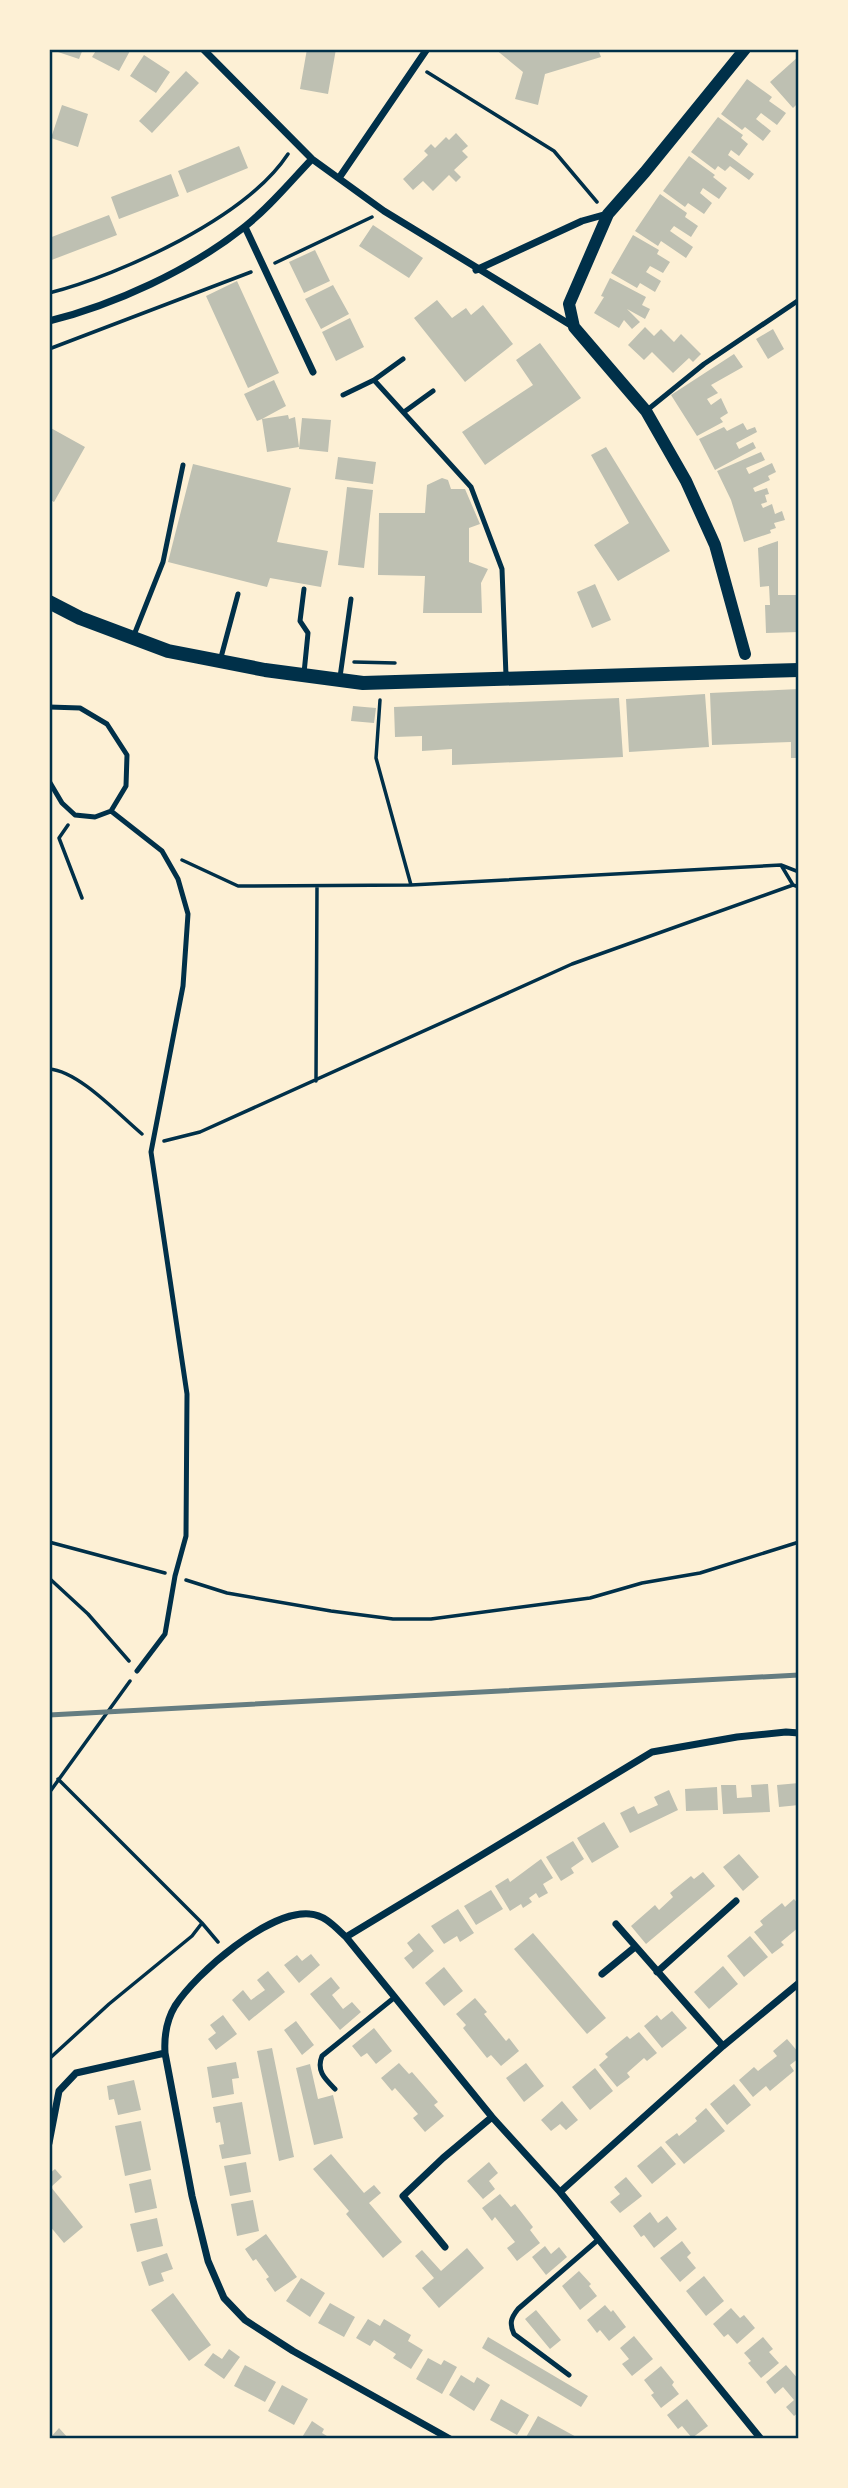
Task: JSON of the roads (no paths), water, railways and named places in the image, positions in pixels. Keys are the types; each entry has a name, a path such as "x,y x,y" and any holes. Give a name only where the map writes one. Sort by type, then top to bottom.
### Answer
{"main road":[{"path":"49,602 80,618 168,651 339,680 381,682 799,670"}],"street":[{"path":"203,49 294,144 312,159 384,211 476,270 574,327 646,411 685,481 715,545 750,672"},
{"path":"339,178 427,49"},
{"path":"574,327 569,304 608,214 745,49"},
{"path":"49,321 70,316 167,277 199,260 245,226 312,159"},
{"path":"476,270 582,220 608,214"},
{"path":"245,226 313,372"},
{"path":"345,1937 652,1752 737,1737 799,1733"},
{"path":"657,1972 736,1901"},
{"path":"450,2439 293,2351 245,2320 224,2298 205,2248 165,2053 164,2033 174,2007 196,1979 227,1951 288,1916 310,1914 327,1919 345,1937 492,2117 599,2239 761,2439"},
{"path":"616,1924 723,2046"},
{"path":"602,1974 635,1947"},
{"path":"560,2192 723,2046 799,1983"},
{"path":"49,2143 59,2091 76,2073 165,2053"},
{"path":"445,2247 403,2196 492,2117"}],"lane":[{"path":"646,411 704,364 799,300"},
{"path":"343,395 374,380 403,359"},
{"path":"374,380 471,487 502,569 504,665 507,679"},
{"path":"404,412 433,391"},
{"path":"133,638 163,562 183,465"},
{"path":"304,589 300,621 308,634 304,676"},
{"path":"220,661 238,594"},
{"path":"339,680 344,662 351,599"},
{"path":"49,707 80,708 107,724 127,755 126,786 111,811 95,817 75,815 62,803 49,781"},
{"path":"111,811 162,851 178,879 188,914 183,986 151,1152 187,1394 186,1536 175,1576 165,1634 137,1671"},
{"path":"335,2089 320,2073 319,2062 322,2056 395,1997"},
{"path":"569,2375 514,2334 511,2318 599,2239"}],"railway":[{"path":"49,1715 799,1675"}]}
